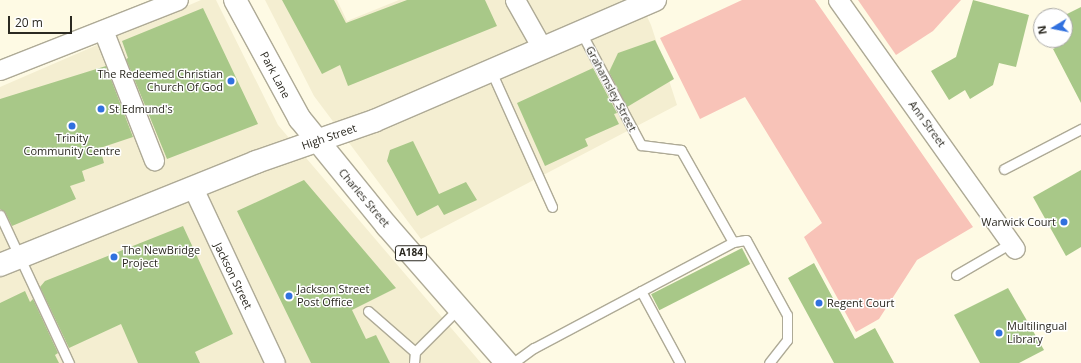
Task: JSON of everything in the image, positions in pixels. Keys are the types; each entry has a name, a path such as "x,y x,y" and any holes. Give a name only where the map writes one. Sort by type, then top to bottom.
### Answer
{"main road":[{"name":"High Street","path":"10,261 192,188 374,121 655,0"},
{"name":"Park Lane","path":"237,2 291,104 317,141"},
{"name":"Charles Street","path":"317,141 507,363"}],"street":[{"path":"0,70 178,0"},
{"path":"515,0 542,48"},
{"name":"Ann Street","path":"838,0 1013,246"},
{"path":"103,30 154,160"},
{"name":"Jackson Street","path":"192,188 275,363"}],"lane":[{"name":"Grahamsley Street","path":"581,32 641,145 681,150 733,242"},
{"path":"491,71 552,207"},
{"path":"1004,168 1081,129"},
{"path":"0,215 10,261 69,363"},
{"path":"513,363 534,348 733,242 746,240 787,315 787,340 769,363"},
{"path":"956,275 1013,246"},
{"path":"641,291 680,363"},
{"path":"414,363 415,352 459,308"},
{"path":"368,311 415,352"}],"shaded area":[{"path":"201,0 216,0 278,125 481,363 0,363 0,87"},
{"path":"265,0 337,0 347,21 399,0 639,0 651,25 677,105 421,239 314,96"},
{"path":"742,0 815,0 973,227 917,260 879,319 856,332 804,237 822,223 745,97 700,119 660,38"},
{"path":"858,0 961,0 933,31 896,55"}],"building":[{"path":"282,0 334,0 346,23 407,0 485,0 497,26 348,86 340,65 322,74"},
{"path":"973,0 1029,15 1016,67 999,63 993,85 970,99 965,90 949,100 931,71 956,57"},
{"path":"1081,7 1081,103 1053,49 1073,48 1073,11"},
{"path":"203,8 258,124 167,159 126,59 128,58 122,41"},
{"path":"655,40 674,79 627,107 609,72 618,53"},
{"path":"106,66 133,137 100,148 104,163 82,171 85,181 70,186 76,199 12,226 5,212 0,209 0,99"},
{"path":"593,68 617,113 614,114 619,124 585,139 588,146 545,166 517,103"},
{"path":"413,141 439,194 466,182 477,200 444,215 438,205 417,216 387,161 390,150"},
{"name":"Warwick Court","path":"1081,170 1081,247 1066,256 1033,197"},
{"path":"304,180 396,288 352,310 366,339 376,335 390,363 311,363 237,211"},
{"path":"183,226 233,334 195,352 200,363 138,363 121,324 69,348 40,287 45,281"},
{"path":"742,248 750,264 659,310 651,294"},
{"name":"Regent Court","path":"814,263 855,339 875,328 894,363 834,363 788,278"},
{"name":"Multilingual Library","path":"1008,288 1044,350 1019,363 980,363 954,315"},
{"path":"25,291 30,302 33,299 58,353 55,355 59,363 0,363 0,303"}],"place":[{"name":"The Redeemed Christian Church Of God","path":"231,81"},
{"name":"St Edmund's","path":"101,109"},
{"name":"Trinity Community Centre","path":"72,126"},
{"name":"Warwick Court","path":"1064,222"},
{"name":"The NewBridge Project","path":"114,257"},
{"name":"Jackson Street Post Office","path":"289,296"},
{"name":"Regent Court","path":"819,303"},
{"name":"Multilingual Library","path":"999,333"}]}
